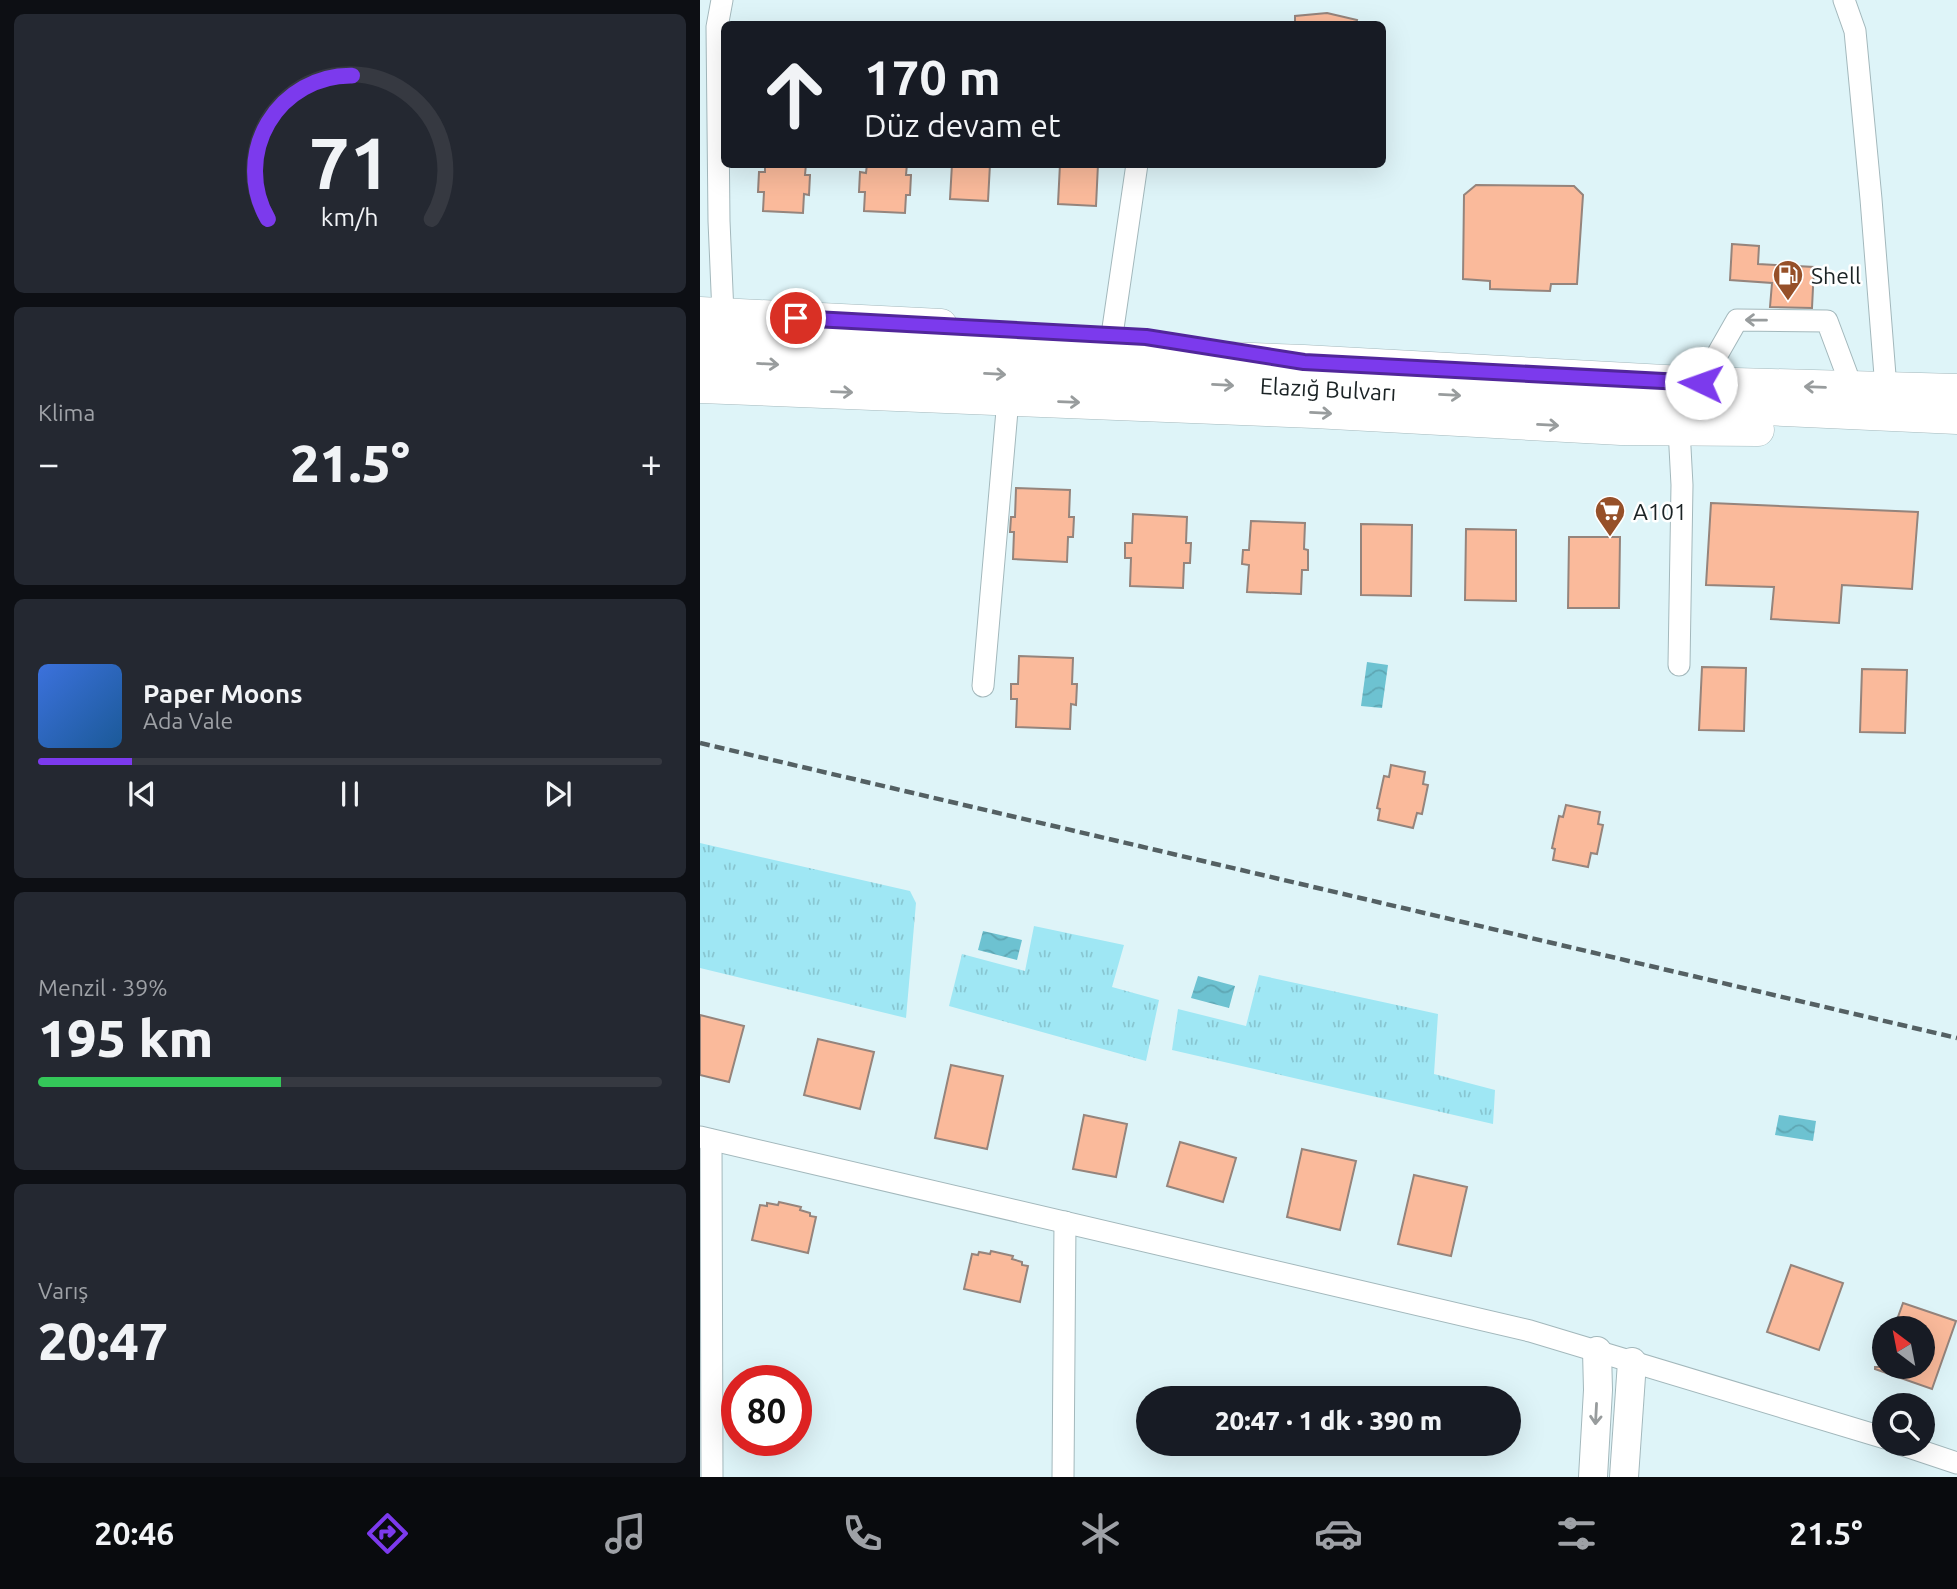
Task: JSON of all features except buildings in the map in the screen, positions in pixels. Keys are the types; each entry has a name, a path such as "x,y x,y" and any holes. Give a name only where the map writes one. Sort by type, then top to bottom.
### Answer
{"highway":[{"path":"711,314 1146,337 1304,362"},
{"name":"Elazığ Bulvarı","path":"700,337 1304,362 1701,383 1957,390"},
{"name":"Elazığ Bulvarı","path":"700,360 1957,420"},
{"path":"700,387 1314,412 1621,429 1824,430 1957,420"}],"main road":[{"path":"1593,1477 1598,1390 1597,1351"},
{"path":"1624,1477 1632,1362"}],"street":[{"path":"711,314 719,221 717,27 722,0"},
{"path":"1844,0 1855,31 1886,388"},
{"path":"1112,335 1136,168"},
{"path":"1701,383 1737,320 1827,321 1852,388"},
{"path":"983,686 1008,399"},
{"path":"1679,429 1682,485 1679,665"},
{"path":"712,1477 706,1138 1530,1331 1872,1434"},
{"path":"1063,1477 1065,1222"},
{"path":"1934,1456 1957,1464"}],"green space":[{"path":"700,843 910,891 916,903 906,1018 700,968"},
{"path":"1034,926 1124,945 1112,987 1159,1000 1146,1061 949,1006 962,954 1025,971"},
{"path":"1259,975 1438,1014 1434,1074 1495,1090 1493,1124 1172,1050 1178,1009 1246,1026"}],"water":[{"path":"1367,662 1388,665 1382,708 1361,706"},
{"path":"983,931 1022,940 1017,960 978,950"},
{"path":"1198,976 1235,986 1229,1008 1191,998"},
{"path":"1779,1115 1816,1121 1813,1141 1775,1135"}],"railway":[{"path":"700,743 1957,1038"}],"place":[{"name":"Shell","path":"1788,302"},
{"name":"A101","path":"1610,538"}],"route":[{"path":"796,318 1146,337 1304,362 1701,383"}]}
